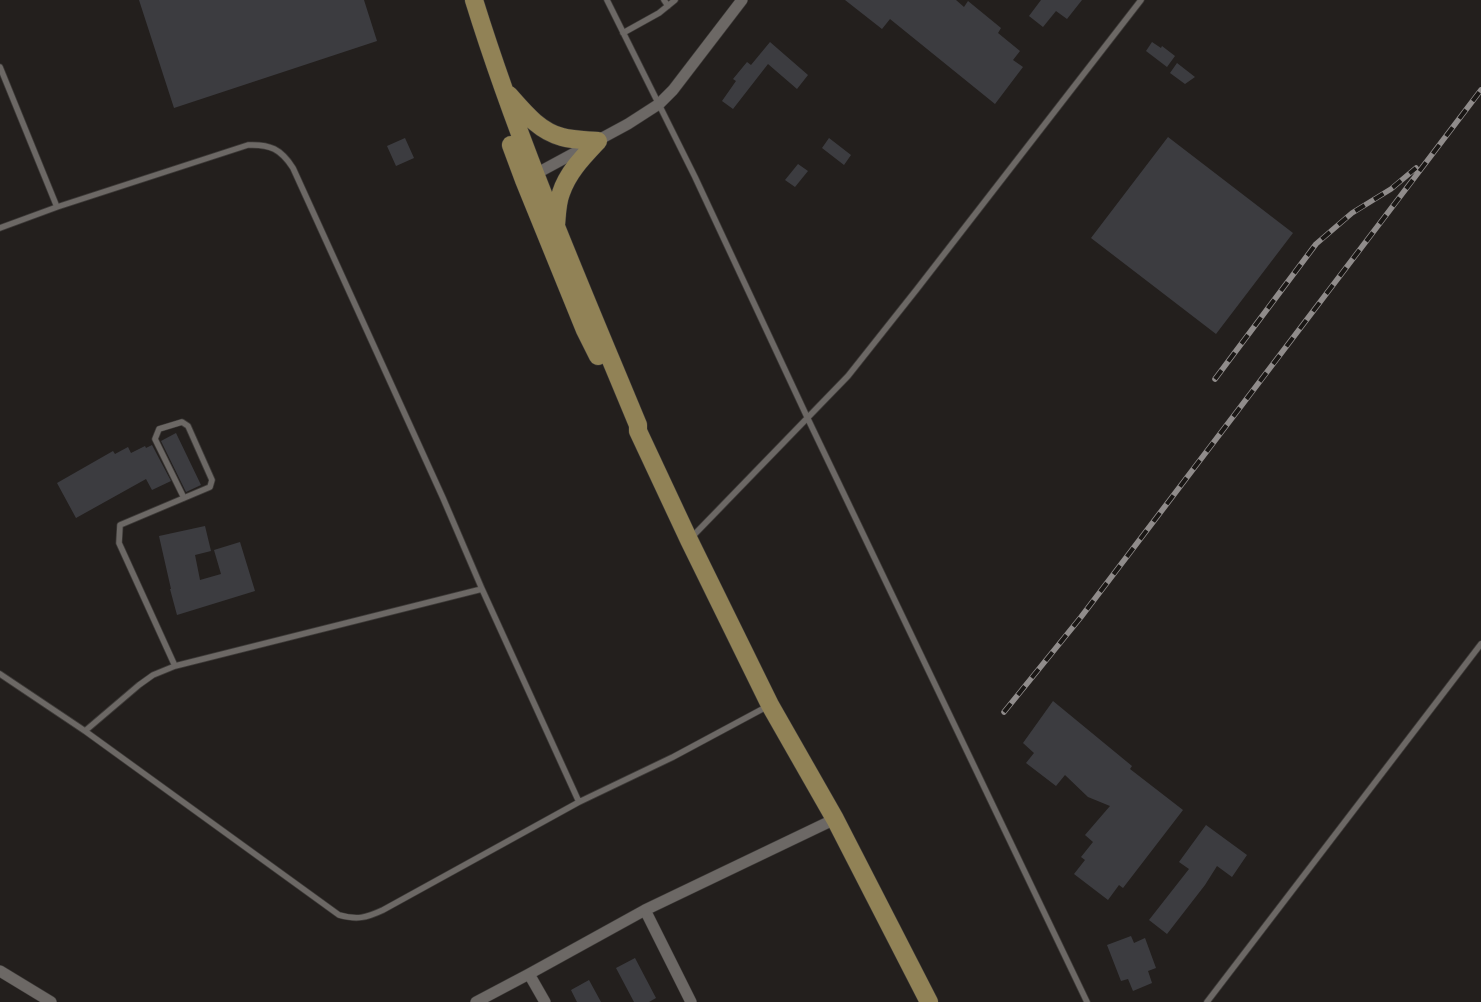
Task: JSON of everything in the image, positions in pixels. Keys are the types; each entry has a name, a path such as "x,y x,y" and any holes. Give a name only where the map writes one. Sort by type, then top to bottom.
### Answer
{"main road":[{"path":"463,0 488,82 529,177 585,330 614,392 633,426 638,431 770,705 835,819 929,1002"},
{"path":"474,0 503,88 529,177 556,226 638,425 638,431"},
{"path":"503,88 534,122 548,131 562,137 598,141"},
{"path":"556,226 560,194 566,181 575,167 598,141"}],"street":[{"path":"529,177 598,141 659,104 673,90 742,0"},
{"path":"476,1002 645,910 835,819"},
{"path":"645,910 692,1002"},
{"path":"0,971 51,1002"},
{"path":"529,974 545,1002"}],"lane":[{"path":"607,0 695,177 808,419 1087,1002"},
{"path":"664,0 668,6"},
{"path":"623,34 675,0"},
{"path":"689,540 848,376 912,297 1141,0"},
{"path":"0,67 57,208"},
{"path":"0,228 248,145 262,145 286,156 443,498 482,589 579,802"},
{"path":"175,666 119,543 120,525 184,498 210,487 212,480 188,426 182,422 158,429 155,439 184,498"},
{"path":"85,731 139,685 154,675 175,666 482,589"},
{"path":"1206,1002 1481,644"},
{"path":"0,674 85,731 339,915 352,919 368,917 383,910 579,802 673,757 770,705"}],"building":[{"path":"139,0 364,0 377,41 174,108"},
{"path":"845,0 956,0 964,7 968,1 1001,28 998,33 1020,51 1013,60 1023,67 995,104 890,19 882,29"},
{"path":"1041,0 1082,0 1067,19 1056,11 1043,27 1029,16"},
{"path":"770,42 808,75 797,89 768,64 733,109 722,101 736,81 733,79 747,62 751,65"},
{"path":"1152,42 1161,48 1162,46 1175,56 1167,67 1146,51"},
{"path":"1177,63 1195,77 1185,84 1170,73"},
{"path":"1168,137 1293,233 1216,334 1091,238"},
{"path":"405,138 414,158 396,166 387,146"},
{"path":"829,138 851,155 844,165 822,148"},
{"path":"798,164 808,171 795,187 785,180"},
{"path":"176,433 201,485 186,492 161,441"},
{"path":"152,445 171,481 152,490 146,479 76,518 57,483 113,451 115,454 128,447 131,453 145,446 146,448"},
{"path":"205,526 211,551 195,555 200,580 221,574 214,550 240,542 255,591 177,615 159,536"},
{"path":"1053,701 1132,766 1130,769 1183,810 1123,888 1119,885 1108,900 1074,874 1085,860 1081,857 1093,842 1085,835 1110,806 1088,797 1065,775 1056,786 1026,763 1034,753 1023,743"},
{"path":"1206,825 1247,855 1232,877 1217,866 1205,885 1167,934 1149,920 1189,869 1179,862"},
{"path":"1131,936 1134,943 1145,938 1156,968 1148,971 1152,983 1133,991 1128,979 1121,981 1107,945"},
{"path":"635,958 656,998 649,1002 634,1002 616,968"},
{"path":"589,980 601,1002 577,1002 571,990"}],"railway":[{"path":"1004,712 1081,617 1481,90"},
{"path":"1215,379 1316,244 1352,213 1391,189 1416,168"}]}
